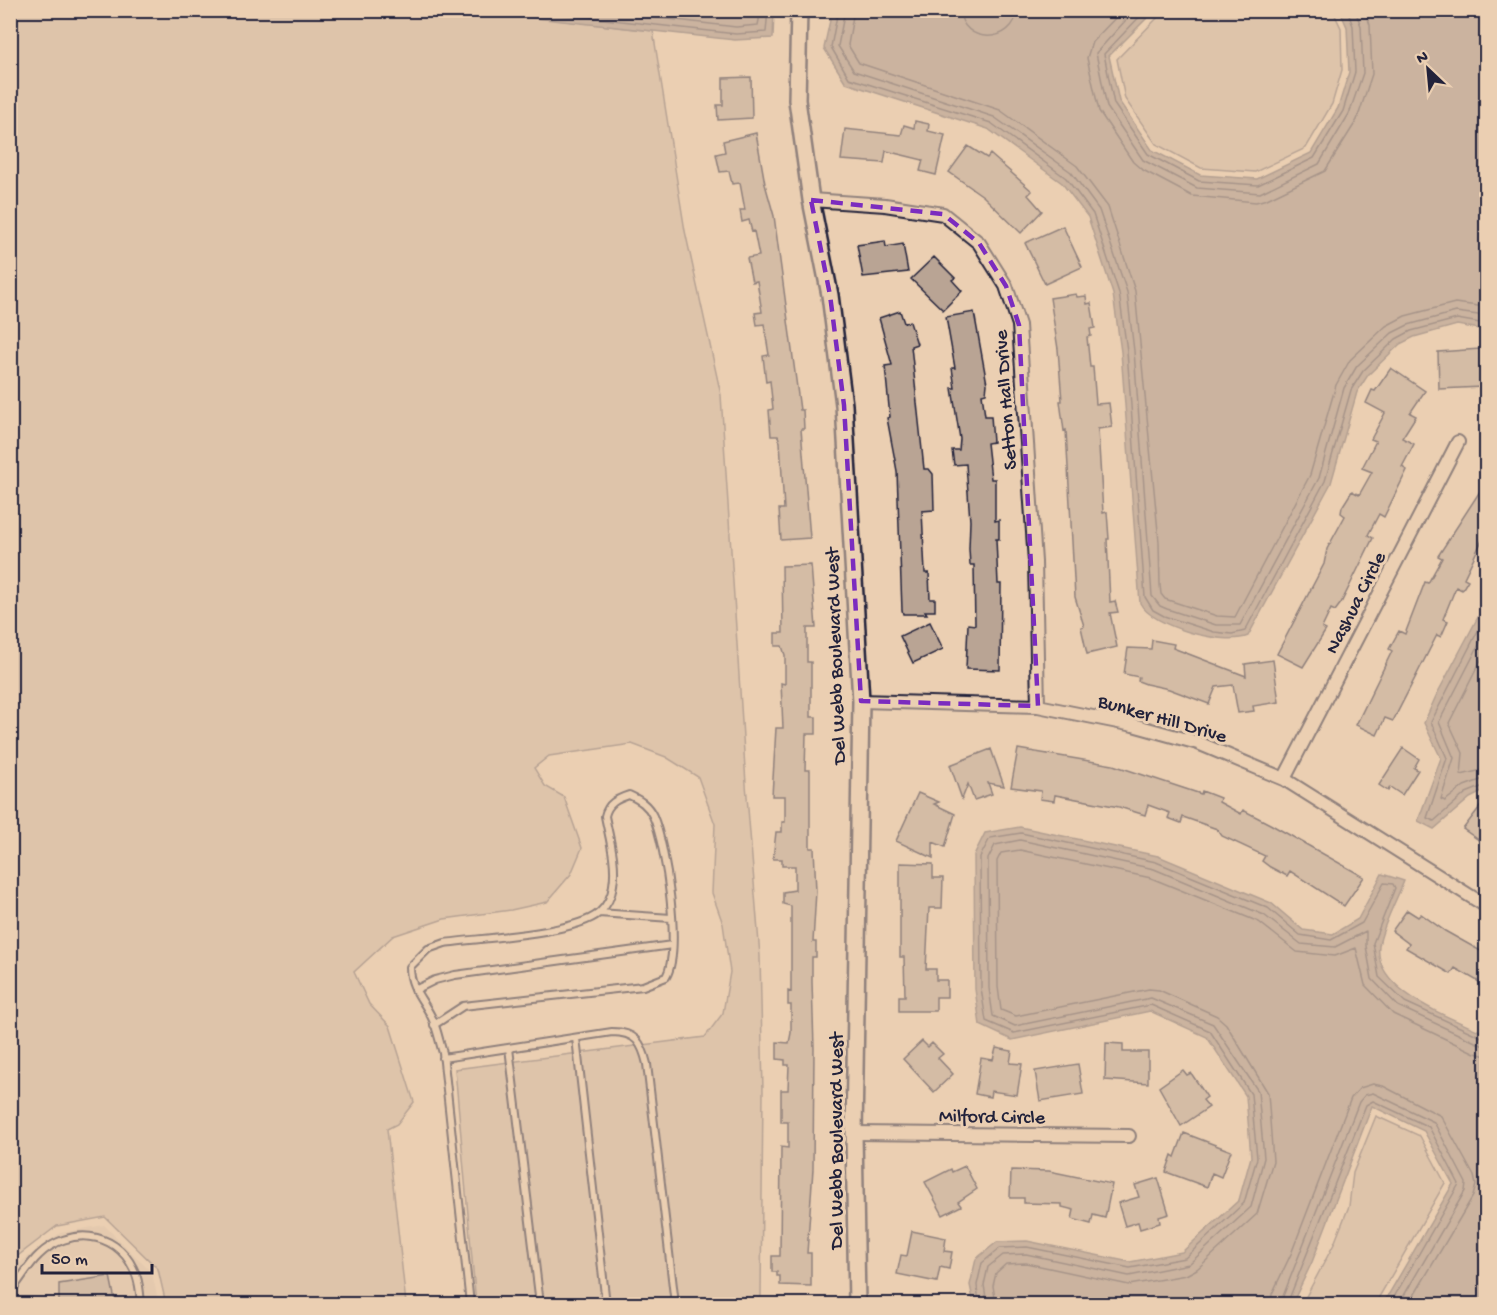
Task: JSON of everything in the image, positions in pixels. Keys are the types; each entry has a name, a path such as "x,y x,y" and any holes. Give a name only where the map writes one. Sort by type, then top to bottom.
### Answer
{"street":[{"name":"Del Webb Boulevard West","path":"799,10 797,100 811,200 830,295 844,405 861,701 854,1133 857,1305"},
{"name":"Setton Hall Drive","path":"811,200 885,205 943,214 979,243 1006,286 1019,325 1035,562 1038,706"},
{"name":"Nashua Circle","path":"1284,779 1458,442"},
{"name":"Bunker Hill Drive","path":"861,701 1038,706 1133,725 1198,743 1284,779 1486,906"},
{"name":"Milford Circle","path":"854,1133 1129,1136"}],"lane":[{"path":"434,1025 463,1006 643,986 666,977 670,969 672,945 666,856 653,816 646,804 629,795 615,800 606,809 614,884 609,900 599,913 584,922 561,928 445,943 428,949 411,967 410,979 434,1025 443,1058 470,1305"},
{"path":"599,913 671,918"},
{"path":"415,990 435,980 455,975 672,945"},
{"path":"443,1058 621,1032 636,1038 644,1050 675,1305"},
{"path":"576,1038 606,1305"},
{"path":"509,1048 540,1305"},
{"path":"10,1292 38,1256 52,1245 70,1238 94,1235 111,1243 133,1267 141,1305"}],"highlighted area":[{"path":"811,200 943,214 979,243 1006,286 1019,325 1038,706 861,701 844,405 830,295"}],"shaded area":[{"path":"471,10 653,31 685,231 721,395 746,784 760,956 763,1091 761,1296 751,1304 726,1299 689,1304 476,1304 455,1069 705,1037 723,1013 730,972 723,924 712,893 715,824 698,777 666,757 632,744 549,756 534,768 545,786 564,797 582,848 571,874 547,902 511,910 444,919 393,936 354,972 369,1004 390,1026 414,1102 397,1124 387,1129 406,1304 166,1304 158,1269 105,1217 57,1226 11,1261 11,11"},
{"path":"1164,11 1333,11 1341,28 1342,70 1332,104 1306,148 1255,172 1201,168 1156,144 1125,99 1117,59"},
{"path":"1376,1116 1420,1136 1445,1183 1375,1304 1302,1304 1334,1244 1349,1206 1353,1173"},
{"path":"104,1225 152,1273 159,1304 11,1304 10,1270 60,1233"}],"water":[{"path":"1015,10 1154,11 1109,56 1119,101 1152,150 1200,175 1257,179 1311,153 1338,108 1349,72 1347,27 1340,11 1486,11 1486,330 1457,325 1414,337 1400,344 1368,375 1357,392 1331,483 1248,636 1223,638 1206,636 1173,627 1147,612 1140,603 1121,352 1113,294 1088,217 1062,183 988,129 846,83 824,48 832,11 969,11 987,14"},
{"path":"471,11 774,11 773,38 735,40"},
{"path":"1486,602 1486,790 1470,798 1434,829 1418,821 1441,758 1424,723"},
{"path":"1020,827 1158,856 1271,903 1303,930 1333,934 1358,919 1382,874 1404,881 1380,941 1379,958 1386,974 1399,988 1416,1000 1486,1034 1486,1304 1383,1304 1453,1184 1424,1131 1372,1106 1312,1262 1292,1304 974,1304 970,1285 976,1259 997,1242 1027,1241 1130,1262 1182,1252 1239,1200 1251,1157 1246,1096 1207,1037 1150,1011 1012,1040 980,1025 975,989 974,855 985,833"}],"building":[{"path":"751,77 752,118 718,120 717,105 723,105 723,78"},
{"path":"915,121 929,124 928,131 945,135 936,175 920,171 923,160 886,151 884,163 841,160 845,129 901,135 904,125 914,128"},
{"path":"756,133 765,184 774,216 800,410 803,410 804,429 801,429 810,538 781,540 779,509 784,509 780,442 778,436 771,436 769,410 773,409 770,381 766,382 763,356 769,355 764,324 757,325 755,313 762,312 757,281 752,282 747,258 759,256 754,231 752,232 749,220 742,222 740,210 745,210 740,183 732,184 729,171 720,172 716,154 725,152 723,141"},
{"path":"968,146 987,158 990,154 1032,191 1028,195 1042,211 1021,233 983,196 949,172"},
{"path":"1063,226 1082,267 1045,284 1025,243"},
{"path":"885,241 886,247 903,244 908,272 863,277 857,245"},
{"path":"934,257 955,278 952,280 962,291 943,310 911,279"},
{"path":"1076,294 1077,297 1086,296 1087,304 1091,303 1095,328 1090,329 1091,336 1087,337 1090,367 1093,367 1096,404 1109,403 1112,427 1098,429 1103,513 1107,512 1109,539 1107,539 1110,602 1115,601 1118,612 1110,613 1117,647 1087,654 1081,627 1084,626 1075,597 1066,430 1064,431 1060,401 1062,401 1058,349 1050,298"},
{"path":"900,311 904,323 910,322 917,344 911,346 924,469 929,469 933,474 934,510 922,511 925,573 929,573 930,599 935,599 935,611 925,611 927,614 903,614 902,610 897,471 887,418 890,417 885,366 892,365 879,318"},
{"path":"974,312 987,384 986,393 982,394 985,416 991,416 993,442 987,443 991,479 995,479 995,521 999,520 999,539 996,539 998,584 1001,584 1000,670 966,669 968,624 975,625 974,565 970,565 966,464 954,465 952,450 959,450 960,439 952,388 955,388 952,368 955,368 946,317"},
{"path":"1480,349 1482,387 1439,389 1438,352"},
{"path":"1391,368 1425,391 1410,413 1416,416 1402,438 1414,444 1402,467 1407,470 1384,517 1379,514 1368,535 1373,538 1350,585 1335,611 1331,609 1322,628 1326,630 1303,667 1277,654 1324,564 1327,549 1345,516 1341,513 1342,507 1352,491 1359,495 1372,472 1362,468 1376,441 1371,439 1385,413 1366,403 1372,390 1375,391"},
{"path":"1486,482 1486,532 1464,578 1468,580 1462,590 1456,587 1443,619 1448,621 1441,637 1437,635 1393,721 1385,718 1377,735 1356,725 1392,651 1389,649 1399,631 1405,634 1425,582 1428,583 1442,558 1438,556"},
{"path":"811,565 816,628 807,628 807,662 811,662 811,717 816,717 816,734 806,734 805,770 810,770 810,848 814,848 816,891 813,942 816,942 816,957 812,957 813,1169 807,1253 811,1253 811,1286 780,1285 780,1276 777,1276 777,1272 772,1272 772,1256 780,1256 781,1147 788,1148 788,1122 781,1122 781,1090 788,1090 789,1065 785,1065 785,1060 777,1059 777,1042 789,1043 791,1033 791,1005 788,1005 788,991 791,992 791,906 783,904 783,892 795,890 795,866 782,866 782,859 773,859 776,832 782,832 782,822 785,822 785,796 772,796 776,728 783,728 781,683 785,684 785,655 782,646 775,646 775,633 783,633 782,566"},
{"path":"930,622 943,649 913,663 900,636"},
{"path":"1152,640 1174,644 1173,648 1246,676 1245,664 1273,660 1279,702 1253,706 1254,711 1238,713 1233,685 1216,687 1209,704 1169,689 1138,681 1139,677 1124,674 1128,648 1151,649"},
{"path":"1403,748 1419,759 1414,768 1418,770 1402,795 1390,787 1388,791 1379,785"},
{"path":"991,749 1004,786 988,783 992,794 974,800 968,784 962,799 950,765"},
{"path":"1018,749 1113,765 1201,794 1202,791 1220,798 1219,802 1241,814 1243,810 1270,824 1364,877 1344,906 1290,871 1287,876 1270,867 1262,861 1265,856 1222,836 1217,829 1183,817 1181,823 1168,818 1170,813 1148,805 1145,815 1119,807 1055,795 1054,801 1040,799 1041,791 1011,787"},
{"path":"918,793 939,802 934,804 955,814 945,847 933,842 933,858 896,841"},
{"path":"1486,799 1486,845 1463,829"},
{"path":"900,863 933,864 933,878 943,878 942,908 929,908 926,969 936,969 936,980 947,980 947,997 936,997 936,1011 899,1011 899,996 905,996 904,957 900,957"},
{"path":"1407,910 1418,917 1421,914 1445,931 1486,954 1486,986 1455,968 1451,974 1406,948 1409,944 1392,931"},
{"path":"922,1041 928,1047 932,1043 943,1054 938,1058 953,1074 934,1092 903,1059"},
{"path":"1106,1043 1123,1044 1123,1052 1148,1052 1148,1083 1105,1080"},
{"path":"996,1048 1012,1051 1010,1063 1022,1064 1017,1095 991,1091 990,1097 975,1094 981,1058 993,1060"},
{"path":"1078,1064 1083,1094 1040,1101 1035,1071"},
{"path":"1183,1070 1187,1075 1191,1073 1207,1097 1203,1100 1209,1107 1181,1126 1159,1087"},
{"path":"1184,1133 1231,1151 1221,1177 1212,1173 1207,1187 1166,1172 1172,1155 1175,1157"},
{"path":"965,1166 977,1189 958,1202 961,1206 943,1215 925,1182 951,1169 952,1172"},
{"path":"1011,1170 1049,1171 1112,1184 1105,1218 1093,1215 1091,1224 1072,1219 1074,1210 1062,1207 1062,1204 1024,1203 1024,1198 1010,1198"},
{"path":"1158,1178 1169,1214 1159,1217 1160,1223 1140,1229 1138,1222 1125,1226 1118,1203 1139,1197 1135,1185"},
{"path":"912,1231 946,1238 944,1251 952,1252 949,1269 940,1267 937,1282 897,1274 901,1255 907,1256"},
{"path":"110,1276 116,1305 59,1305 59,1284"}]}
